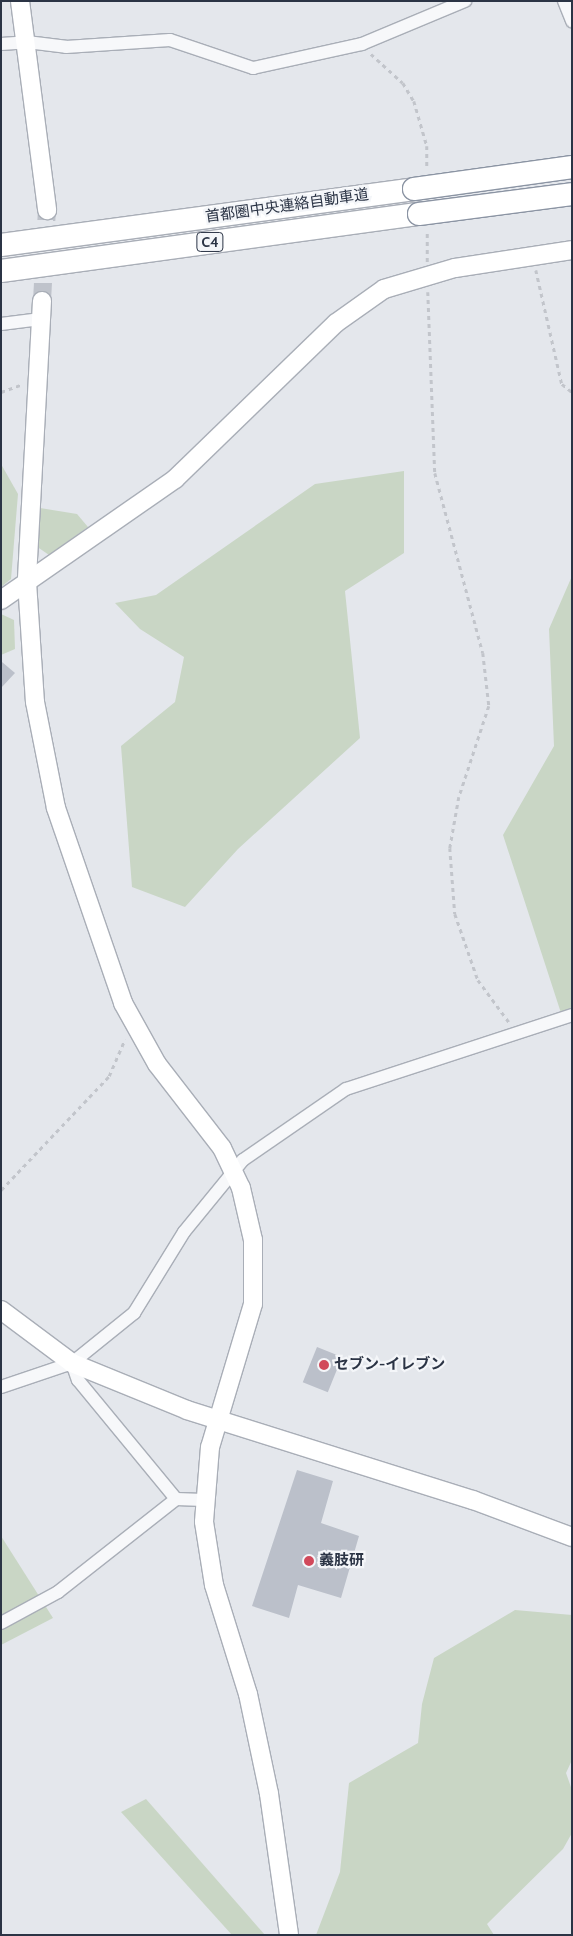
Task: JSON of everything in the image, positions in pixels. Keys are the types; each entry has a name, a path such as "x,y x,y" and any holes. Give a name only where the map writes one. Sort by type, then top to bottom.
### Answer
{"highway":[{"name":"首都圏中央連絡自動車道","path":"1,245 421,182 572,167"},
{"name":"首都圏中央連絡自動車道","path":"1,271 423,220 572,194"}],"street":[{"path":"20,1 27,42 47,210"},
{"path":"1,44 27,42 66,47 170,40 253,68 362,44 466,1"},
{"path":"564,1 572,21"},
{"path":"1,600 175,479 351,310 384,289 427,274 572,250"},
{"path":"42,301 27,582 35,702 56,808 107,968 136,1029 157,1064 213,1134 235,1173 250,1221 255,1280 248,1328 216,1421 204,1500 209,1563 257,1738 288,1935"},
{"path":"1,324 41,319"},
{"path":"1,1387 72,1363 134,1313 184,1232 235,1173 243,1160 346,1089 572,1015"},
{"path":"1,1310 72,1363 216,1421 473,1500 572,1538"},
{"path":"72,1363 78,1380 176,1499"},
{"path":"1,1623 58,1592 176,1499 204,1500"}],"path":[{"path":"362,44 404,83 414,101 427,146 421,182"},
{"path":"423,220 435,473 484,652 489,706 459,797 450,848 455,914 478,980 518,1033"},
{"path":"533,257 562,384 572,392"},
{"path":"1,392 37,382"},
{"path":"1,1190 109,1076 121,1042 136,1029"}],"green space":[{"path":"1,464 18,494 11,579 1,587"},
{"path":"404,471 404,553 345,591 360,738 238,849 185,907 132,887 121,746 175,702 184,657 140,629 115,603 156,595 315,484"},
{"path":"40,508 77,514 88,527 49,555 36,546"},
{"path":"572,576 572,1007 561,1013 503,835 554,746 549,629"},
{"path":"1,614 14,620 15,649 1,655"},
{"path":"1,1536 53,1618 1,1645"},
{"path":"515,1610 572,1615 572,1760 566,1773 572,1790 572,1833 563,1849 487,1924 494,1935 316,1935 340,1872 349,1783 418,1743 422,1704 434,1658"},
{"path":"146,1799 265,1935 232,1935 121,1812"}],"building":[{"path":"1,663 15,673 1,688"},
{"name":"セブン-イレブン","path":"317,1347 342,1357 328,1392 303,1382"},
{"name":"義肢研","path":"297,1470 333,1481 321,1523 359,1536 341,1598 298,1585 289,1618 252,1606"}],"tunnel":[{"path":"42,301 47,210"}],"place":[{"name":"セブン-イレブン","path":"324,1365"},
{"name":"義肢研","path":"309,1561"}]}
